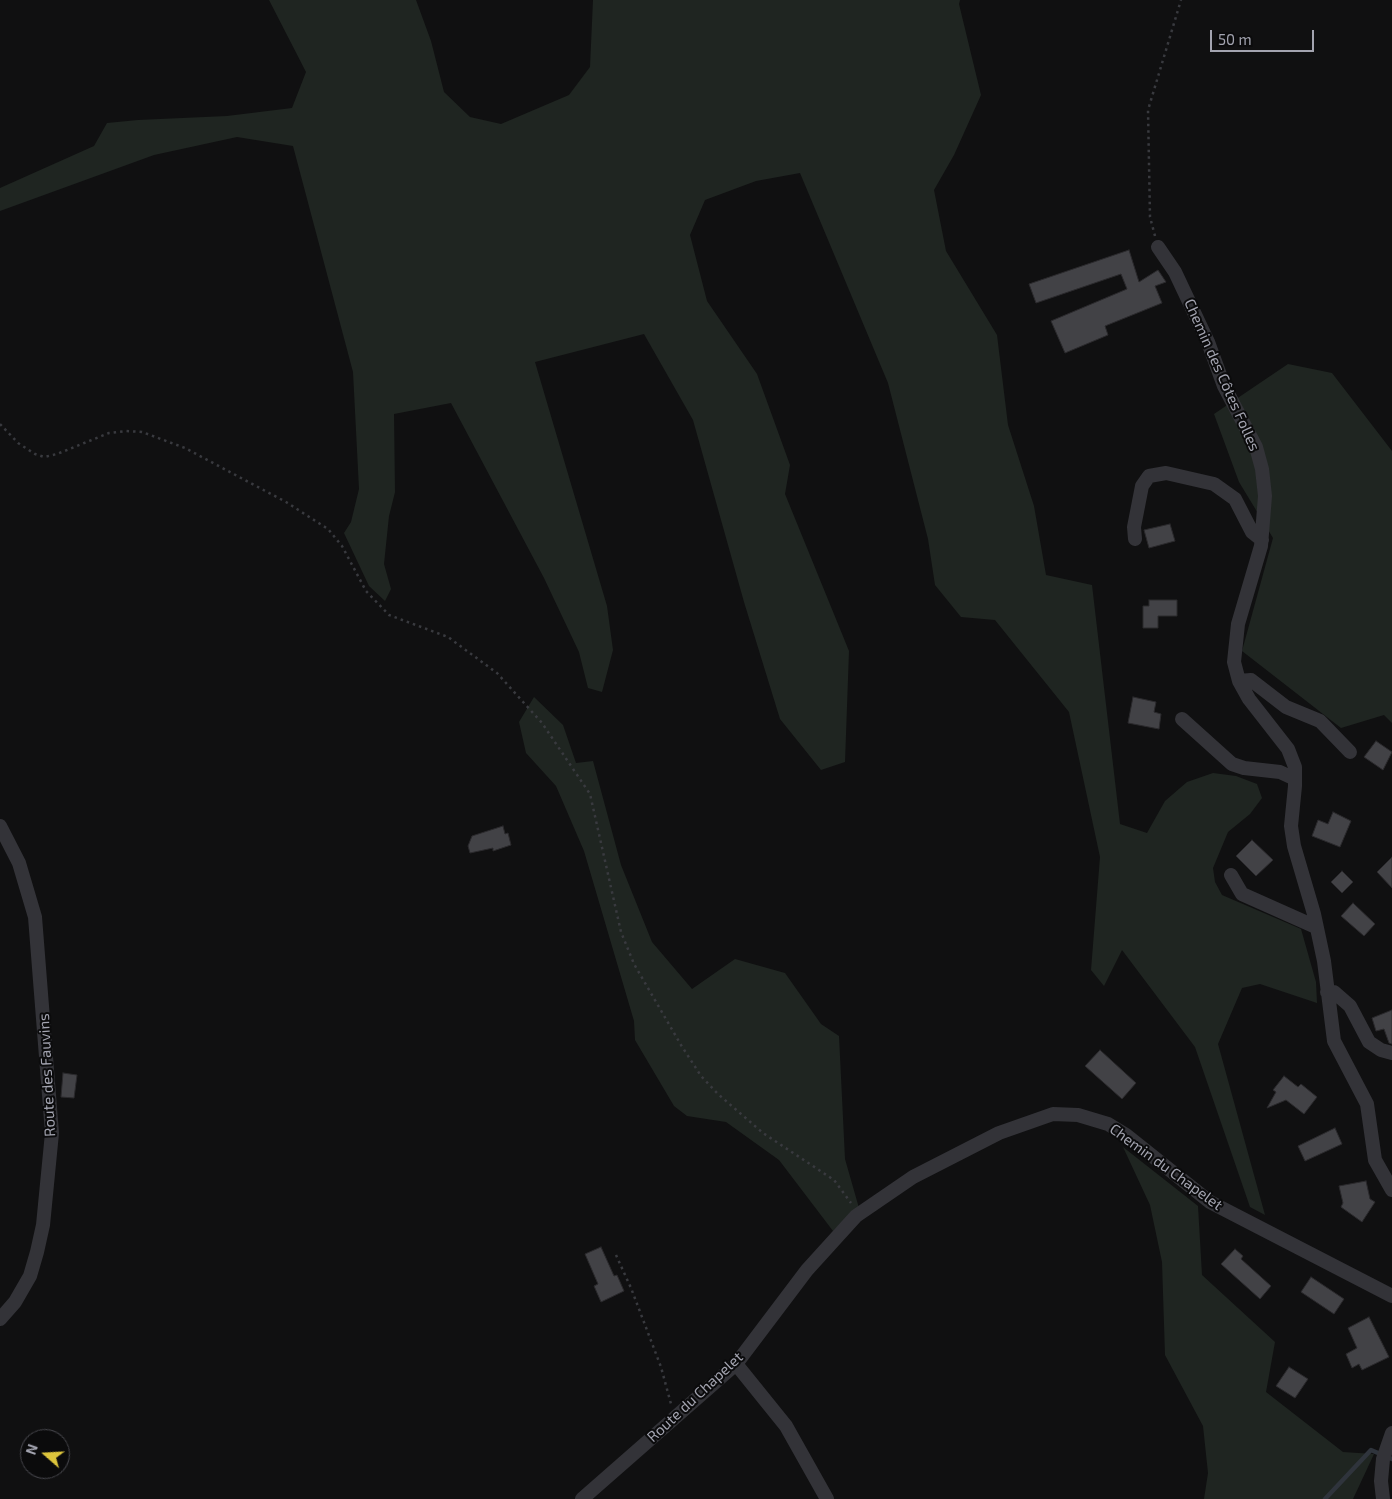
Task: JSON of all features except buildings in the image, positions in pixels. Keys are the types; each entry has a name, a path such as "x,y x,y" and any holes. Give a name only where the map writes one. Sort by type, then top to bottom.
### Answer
{"street":[{"name":"Chemin des Côtes Folles","path":"1158,247 1175,272 1208,342 1224,386 1256,448 1265,496 1262,540 1234,643 1234,662 1239,681 1248,699 1288,748 1294,767 1295,779 1291,826 1294,846 1316,927 1334,1041 1367,1104 1375,1160 1392,1190"},
{"path":"1135,539 1134,528 1142,486 1149,476 1166,473 1214,484 1235,499 1252,532 1262,540"},
{"path":"1239,681 1251,680 1286,707 1320,721 1350,752"},
{"path":"1182,719 1232,764 1244,768 1280,772 1295,779"},
{"name":"Route des Fauvins","path":"0,826 19,863 35,917 44,1004 52,1133 43,1224 37,1252 30,1276 15,1302 0,1319"},
{"path":"1231,875 1242,894 1316,927"},
{"path":"1327,992 1334,992 1350,1006 1369,1042 1381,1050 1392,1054"},
{"name":"Chemin du Chapelet","path":"856,1216 912,1177 999,1133 1053,1114 1078,1115 1108,1124 1126,1135 1210,1202 1392,1296"},
{"name":"Route du Chapelet","path":"582,1499 736,1364 807,1270 856,1216"},
{"path":"736,1364 786,1426 827,1499"},
{"path":"1383,1499 1381,1481 1383,1459 1391,1435"}],"path":[{"path":"1158,247 1150,217 1148,110 1181,0"},
{"path":"0,424 18,444 44,457 57,454 109,433 126,431 142,432 185,448 286,502 328,528 342,546 366,591 389,615 448,637 497,673 542,723 590,794 620,932 634,964 681,1046 701,1076 742,1115 763,1133 834,1180 851,1202 856,1216"},
{"path":"616,1255 631,1288 661,1367 675,1417"}],"shaded area":[{"path":"269,0 416,0 431,41 444,92 470,117 501,124 569,95 590,67 593,0 960,0 959,4 981,95 954,155 934,190 946,251 997,335 1008,425 1034,506 1046,575 1092,585 1120,824 1147,833 1165,801 1187,782 1213,773 1236,776 1257,784 1262,798 1250,814 1228,832 1213,868 1215,882 1222,895 1301,929 1316,982 1317,1003 1260,984 1242,988 1218,1044 1265,1215 1250,1207 1195,1047 1122,950 1104,986 1091,970 1100,857 1069,712 995,620 961,617 935,585 928,539 888,383 800,173 756,181 705,200 690,235 707,301 757,374 790,465 785,494 849,651 845,762 821,770 780,719 744,602 693,420 644,334 535,362 607,606 613,650 602,692 588,688 579,652 544,578 451,403 394,414 395,492 389,516 384,564 391,589 385,601 369,586 344,533 351,522 359,489 353,372 293,146 237,137 154,155 0,211 0,188 94,146 107,123 227,116 292,108 306,72"},
{"path":"1288,364 1332,373 1392,451 1392,723 1384,715 1341,728 1242,651 1273,538 1239,482 1214,414"},
{"path":"534,697 563,725 576,763 593,761 621,865 652,942 692,989 735,959 785,973 821,1024 839,1036 845,1159 859,1208 833,1231 779,1160 726,1122 687,1116 674,1106 635,1040 634,1021 584,851 556,786 526,753 519,722"},
{"path":"1123,1147 1198,1206 1202,1275 1275,1342 1266,1392 1343,1452 1374,1454 1353,1499 1204,1499 1208,1473 1203,1426 1165,1355 1162,1262 1150,1205"}],"waterway":[{"path":"1325,1499 1371,1450 1392,1459"}]}
